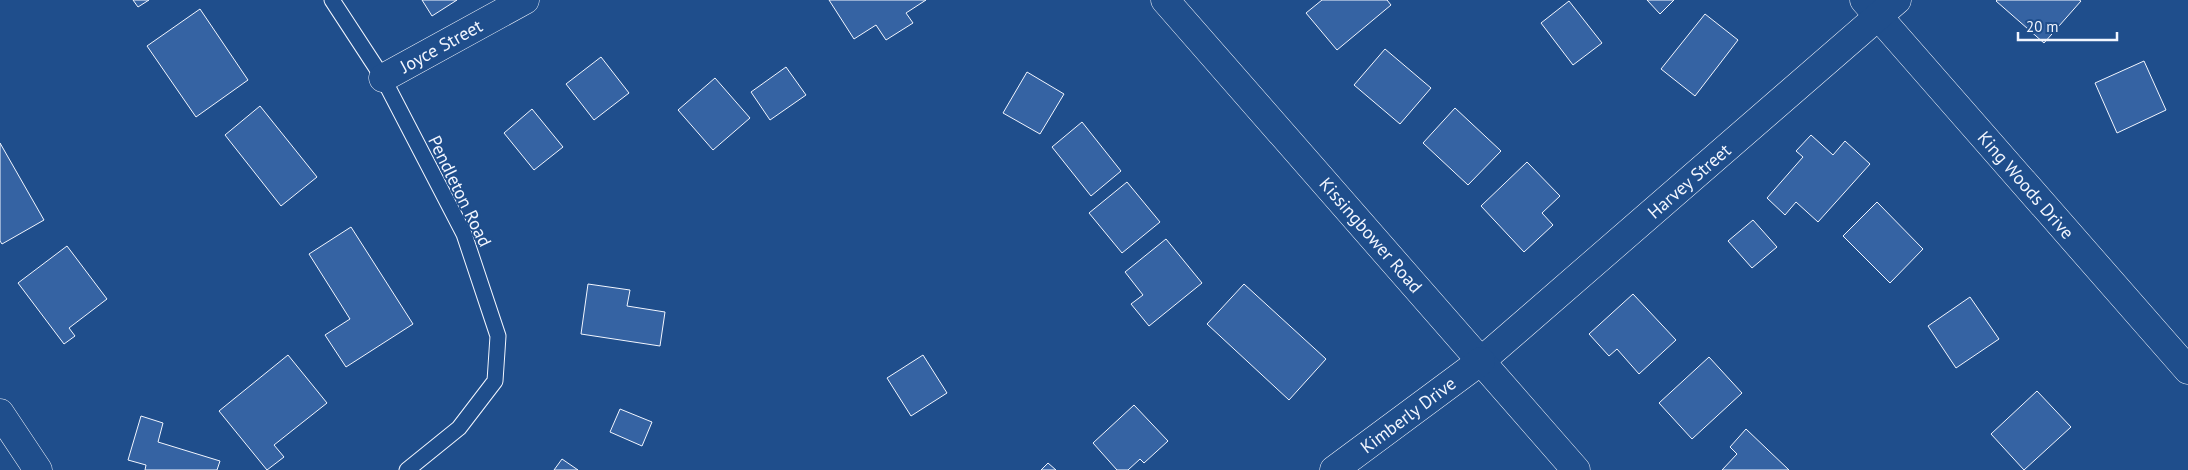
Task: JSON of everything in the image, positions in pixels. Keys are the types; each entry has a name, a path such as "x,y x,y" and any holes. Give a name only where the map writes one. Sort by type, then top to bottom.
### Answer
{"street":[{"name":"Joyce Street","path":"383,78 525,0"},
{"name":"Kissingbower Road","path":"1165,0 1576,470"},
{"name":"Harvey Street","path":"1481,361 1880,5"},
{"name":"King Woods Drive","path":"1880,5 2188,370"},
{"name":"Kimberly Drive","path":"1334,470 1481,361"},
{"path":"0,413 38,470"}],"lane":[{"name":"Pendleton Road","path":"332,0 383,78 464,234 498,336 495,381 459,428 408,470"}],"building":[{"path":"133,0 149,0 138,7"},
{"path":"422,0 457,0 432,16"},
{"path":"829,0 926,0 906,13 913,23 886,40 876,25 854,39"},
{"path":"1322,0 1387,0 1391,5 1337,50 1306,13"},
{"path":"1647,0 1674,0 1660,14"},
{"path":"1997,0 2079,0 2081,1 2044,43"},
{"path":"1569,1 1602,43 1573,65 1541,23"},
{"path":"200,9 248,80 196,117 147,46"},
{"path":"1705,14 1738,40 1695,96 1661,69"},
{"path":"1385,49 1431,88 1400,124 1354,85"},
{"path":"601,57 629,93 594,120 566,84"},
{"path":"2144,61 2166,110 2117,133 2095,83"},
{"path":"786,67 806,95 770,120 751,92"},
{"path":"1027,72 1064,94 1040,134 1003,113"},
{"path":"715,78 750,118 713,150 678,110"},
{"path":"260,106 317,177 281,206 225,135"},
{"path":"1455,108 1501,151 1468,185 1423,143"},
{"path":"532,109 563,147 534,170 504,133"},
{"path":"1082,122 1121,171 1091,196 1052,147"},
{"path":"1811,135 1833,155 1845,141 1870,164 1818,222 1796,202 1785,215 1767,198 1803,157 1796,151"},
{"path":"0,143 44,220 2,244 0,241"},
{"path":"1527,162 1560,196 1542,213 1553,225 1524,252 1481,206"},
{"path":"1127,182 1160,222 1122,253 1089,213"},
{"path":"1877,202 1923,249 1890,283 1843,236"},
{"path":"1753,220 1777,247 1752,268 1728,241"},
{"path":"351,227 413,324 346,367 325,335 350,319 309,254"},
{"path":"1166,239 1202,283 1149,326 1131,304 1143,295 1125,272"},
{"path":"67,246 107,299 69,328 75,336 64,344 18,283"},
{"path":"588,284 630,290 627,306 665,312 660,346 581,334"},
{"path":"1244,284 1326,359 1289,400 1207,324"},
{"path":"1633,294 1676,340 1639,374 1617,349 1609,356 1589,334"},
{"path":"1970,297 1999,339 1956,368 1928,326"},
{"path":"288,355 327,403 274,445 284,457 267,470 219,411"},
{"path":"923,355 947,393 911,416 887,378"},
{"path":"1709,357 1742,393 1692,439 1659,403"},
{"path":"2037,391 2071,427 2024,470 1991,434"},
{"path":"1134,405 1168,441 1144,463 1140,459 1128,470 1117,470 1093,443"},
{"path":"620,409 652,422 642,446 610,432"},
{"path":"141,416 163,423 158,442 220,461 217,470 145,470 146,465 128,460"},
{"path":"1746,429 1789,470 1722,470 1737,454 1730,447"},
{"path":"562,459 578,470 554,470"},
{"path":"1048,463 1056,470 1041,470"}]}
